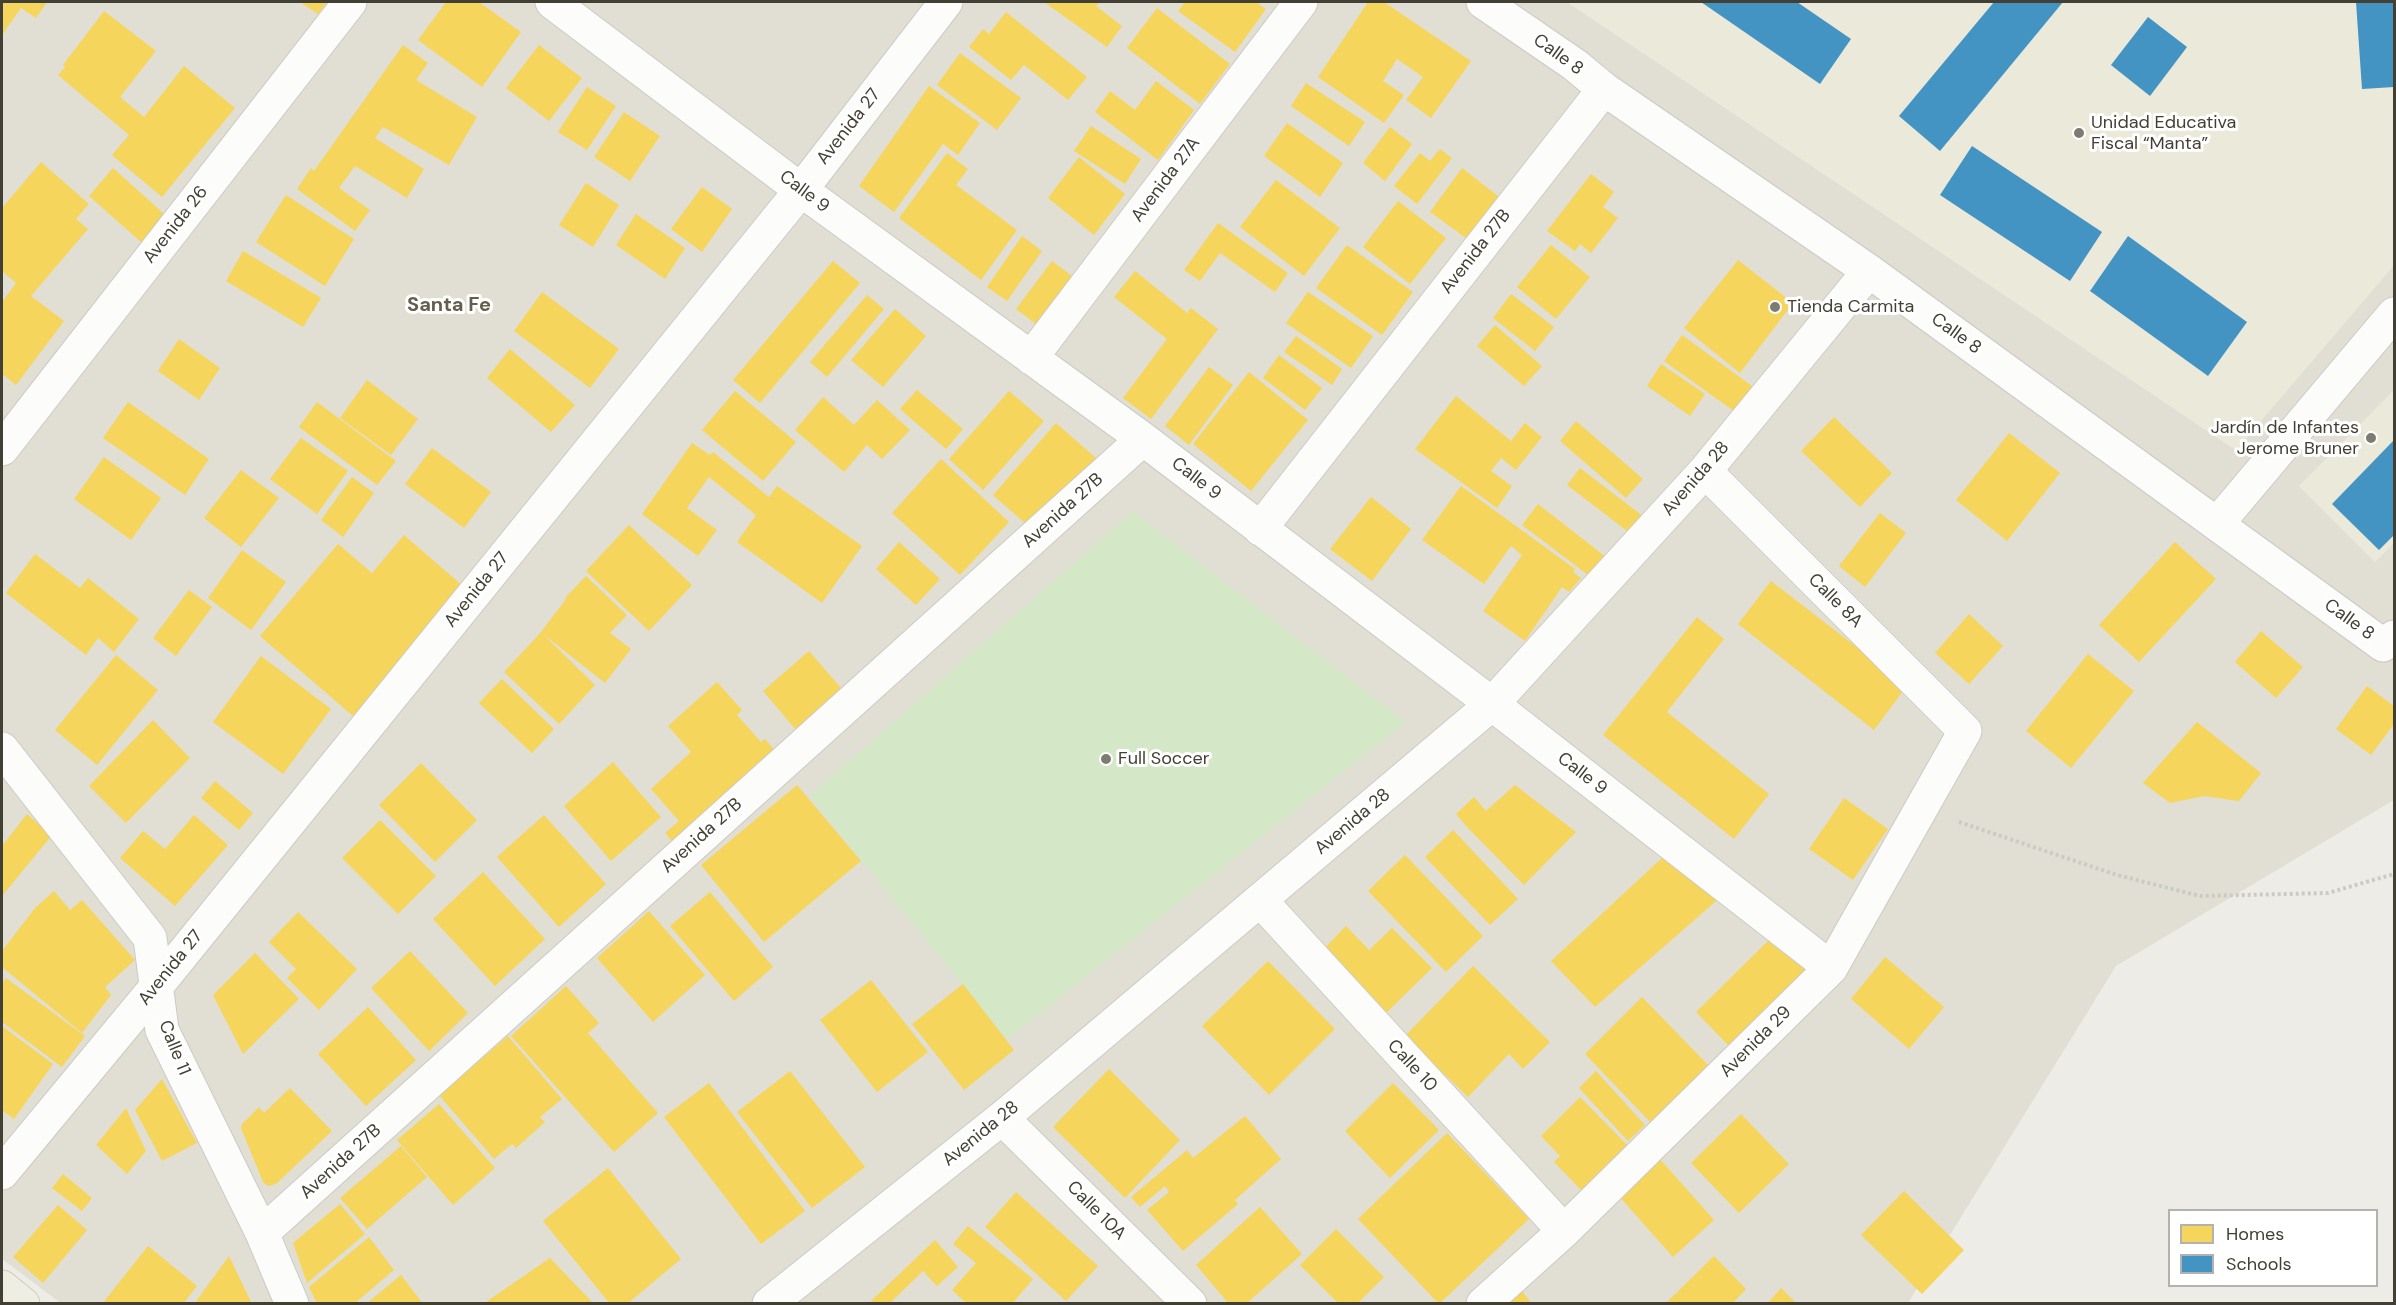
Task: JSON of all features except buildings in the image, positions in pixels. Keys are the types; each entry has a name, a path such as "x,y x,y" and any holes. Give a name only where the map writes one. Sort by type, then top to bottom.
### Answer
{"main road":[{"path":"2,1287 23,1304"}],"street":[{"name":"Avenida 26","path":"2,450 350,2"},
{"name":"Calle 9","path":"552,2 801,190 1143,439 1492,704 1831,968"},
{"name":"Avenida 27","path":"2,1173 156,987 801,190 946,2"},
{"name":"Avenida 27A","path":"1031,358 1301,2"},
{"name":"Calle 8","path":"1483,2 1869,272 2383,645 2394,637"},
{"name":"Avenida 27B","path":"1260,529 1604,88"},
{"name":"Avenida 28","path":"770,1304 1002,1118 1492,704 1705,471 1869,272"},
{"path":"2217,524 2394,314"},
{"name":"Avenida 27B","path":"262,1233 1143,439"},
{"name":"Calle 8A","path":"1705,471 1965,731"},
{"name":"Avenida 29","path":"1483,1304 1564,1231 1831,968 1965,731"},
{"name":"Calle 11","path":"2,749 150,938 162,1030 262,1233 292,1304"},
{"name":"Calle 10","path":"1260,900 1564,1231"},
{"name":"Calle 10A","path":"1002,1118 1190,1304"}],"path":[{"path":"1920,809 2117,875 2200,896 2328,893 2394,874"}],"shaded area":[{"path":"2,2 1567,2 2236,450 2394,265 2394,800 2116,966 1908,1303 62,1304 2,1259"},
{"name":"Unidad Educativa Fiscal “Manta”","path":"1567,2 2394,2 2394,265 2236,450"},
{"name":"Jardín de Infantes Jerome Bruner","path":"2394,390 2394,543 2375,562 2299,486"}],"green space":[{"name":"Full Soccer","path":"1133,511 1406,722 1007,1040 809,796"}],"place":[{"name":"Unidad Educativa Fiscal “Manta”","path":"2079,133"},
{"name":"Tienda Carmita","path":"1775,307"},
{"name":"Jardín de Infantes Jerome Bruner","path":"2371,438"},
{"name":"Full Soccer","path":"1106,759"}],"district":[{"name":"Santa Fe","path":"449,306"}]}
